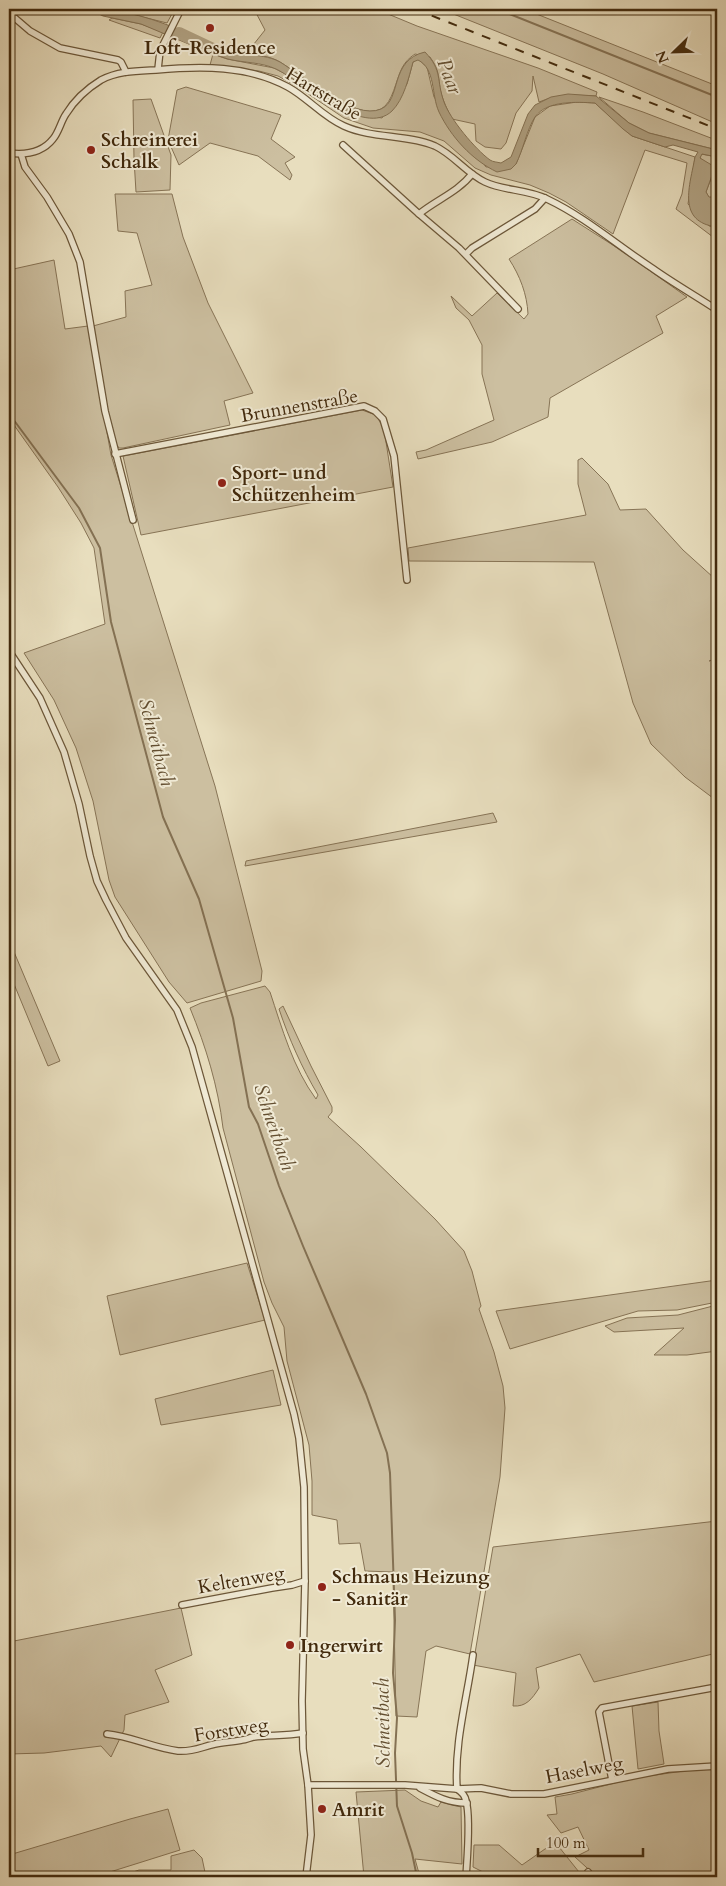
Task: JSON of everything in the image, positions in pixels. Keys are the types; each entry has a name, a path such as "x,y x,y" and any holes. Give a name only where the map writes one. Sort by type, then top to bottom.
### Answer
{"street":[{"path":"158,69 159,57 165,39 181,9"},
{"path":"9,13 23,26 54,45 75,52 118,60 126,72"},
{"name":"Hartstraße","path":"9,153 20,154 39,150 54,139 66,114 92,86 102,80 126,72 158,69 224,68 272,79 289,87 343,126 370,134 434,146 443,150 472,174 493,185 533,193 545,198 580,218 653,269 717,310"},
{"path":"343,145 466,254 518,309"},
{"path":"20,154 25,167 47,197 69,234 80,262 105,411 133,520"},
{"path":"419,214 463,184 472,174"},
{"path":"466,254 472,248 535,209 545,198"},
{"name":"Brunnenstraße","path":"115,454 364,406 375,411 384,419 391,447 407,580"},
{"path":"9,651 40,698 64,752 79,804 90,856 103,894 126,938 177,1010 192,1047 294,1414 302,1459 304,1517 305,1581 302,1682 304,1762 308,1785 310,1846 306,1877"},
{"name":"Keltenweg","path":"182,1605 292,1586 305,1581"},
{"path":"466,1877 467,1803 463,1792 457,1789 461,1721 473,1655"},
{"path":"612,1780 599,1712 602,1708 717,1687"},
{"name":"Forstweg","path":"107,1734 120,1735 151,1746 177,1751 195,1751 217,1743 242,1740 250,1737 286,1736 303,1733"},
{"name":"Haselweg","path":"418,1787 481,1788 511,1794 544,1794 671,1768 717,1766"},
{"path":"308,1785 405,1785 418,1787 439,1798 454,1803 467,1803"}],"shaded area":[{"path":"93,9 118,11 145,17 194,37 191,45 141,24 103,16"},
{"path":"110,9 168,9 173,12 167,23"},
{"path":"254,9 376,9 417,26 538,68 597,92 596,96 560,96 539,102 533,76 532,91 516,113 506,143 501,149 485,147 476,141 475,124 452,119 442,96 437,69 430,57 415,54 407,60 388,102 381,109 370,111 357,109 329,95 276,60 264,56 246,54 265,30"},
{"path":"441,9 524,9 717,86 717,124 603,74"},
{"path":"112,18 141,24 163,32 160,38 109,20"},
{"path":"203,41 229,51 276,60 343,103 357,109 370,111 381,109 387,104 392,97 401,71 406,63 414,56 425,52 437,70 444,102 457,125 484,155 491,161 501,163 511,157 528,114 535,105 551,97 568,94 596,96 629,123 649,133 717,150 717,157 702,154 700,158 715,167 706,192 709,197 713,197 717,186 717,227 704,224 696,218 691,210 689,190 695,157 698,152 673,145 665,147 632,136 595,103 563,103 540,111 527,133 516,164 511,169 497,172 479,161 456,139 439,112 428,70 418,60 413,62 403,94 392,111 380,117 366,118 334,105 276,69 228,59 199,48"},
{"path":"213,54 227,59 274,68 295,79 345,112 382,118 407,84 413,62 418,59 427,67 434,97 486,167 516,164 535,117 550,106 577,102 595,103 632,136 695,157 688,204 709,226 717,227 717,238 676,209 682,194 687,163 645,150 613,234 566,202 549,193 530,185 491,175 475,168 444,141 420,132 373,128 344,118 278,76 259,71 210,65"},
{"path":"186,87 281,115 271,139 295,157 285,163 292,175 290,180 258,156 210,143 179,165 168,140 177,90"},
{"path":"599,97 716,140 717,150 649,133 629,123"},
{"path":"151,99 171,155 170,190 136,192 133,100"},
{"path":"701,154 717,157 717,186 713,197 709,198 706,192 714,171 700,158"},
{"path":"115,194 172,194 183,237 208,303 253,393 224,401 230,425 123,448 119,448 116,444 108,411 93,326 126,317 125,291 152,285 137,233 118,231"},
{"path":"572,219 619,249 687,297 656,316 663,333 550,398 548,417 492,442 418,459 416,452 426,450 494,420 482,374 482,345 469,320 456,308 451,296 472,316 497,293 524,319 528,314 524,292 520,279 509,259"},
{"path":"54,260 65,329 88,326 111,455 215,786 262,971 261,981 187,1003 169,982 115,897 109,880 93,801 76,748 54,700 24,653 105,624 94,548 81,523 58,487 9,418 9,270"},
{"path":"362,410 376,415 384,429 393,487 141,535 123,456"},
{"path":"582,458 608,484 620,510 646,509 683,550 714,578 717,585 717,658 709,661 717,659 717,801 685,777 651,744 633,703 594,562 409,561 408,548 586,515 578,484 578,460"},
{"path":"493,813 497,822 245,866 246,861"},
{"path":"9,940 60,1061 48,1066 9,972"},
{"path":"265,986 270,992 289,1047 308,1087 316,1099 318,1095 301,1064 279,1009 283,1006 332,1107 332,1112 328,1117 435,1219 464,1251 472,1271 481,1306 479,1309 494,1352 503,1386 505,1408 500,1477 470,1654 436,1646 426,1651 417,1717 396,1716 393,1572 365,1571 360,1543 339,1544 337,1520 312,1515 309,1445 287,1361 284,1327 264,1282 223,1128 211,1067 190,1008 201,1003"},
{"path":"247,1263 265,1320 120,1355 107,1296"},
{"path":"717,1280 717,1302 677,1310 638,1311 510,1349 496,1311"},
{"path":"713,1306 717,1307 717,1351 687,1355 654,1355 684,1328 614,1332 605,1326 627,1318 678,1315"},
{"path":"273,1370 281,1405 161,1425 155,1399"},
{"path":"717,1521 717,1653 594,1682 580,1654 536,1668 539,1688 534,1696 518,1706 513,1706 516,1673 473,1665 493,1547"},
{"path":"181,1608 192,1655 155,1670 169,1702 125,1715 124,1730 111,1757 101,1746 44,1753 9,1754 9,1642"},
{"path":"658,1702 659,1731 664,1764 638,1769 632,1706"},
{"path":"698,1769 717,1770 717,1877 597,1877 575,1857 589,1850 578,1827 561,1833 547,1815 557,1814 555,1797 634,1778"},
{"path":"405,1790 421,1801 438,1807 441,1802 461,1807 462,1864 415,1859 420,1877 364,1877 356,1792"},
{"path":"168,1809 180,1850 94,1877 9,1877 9,1855"},
{"path":"555,1842 583,1877 493,1877 473,1867 474,1845 499,1845 522,1865"},
{"path":"194,1850 202,1858 206,1877 118,1877 139,1870 171,1870 171,1856"}],"waterway":[{"path":"497,9 717,97"},
{"name":"Paar","path":"179,33 215,50"},
{"name":"Schneitbach","path":"9,411 79,508 100,548 111,622 163,817 199,899 233,1018 249,1107 258,1124 279,1186 303,1246 366,1394 387,1453 390,1473 395,1620 393,1673 397,1718 395,1753 397,1806 412,1853 417,1877"}],"railway":[{"path":"415,9 717,129"}],"place":[{"name":"Loft-Residence","path":"210,28"},
{"name":"Schreinerei Schalk","path":"91,150"},
{"name":"Sport- und Schützenheim","path":"222,483"},
{"name":"Schmaus Heizung - Sanitär","path":"322,1587"},
{"name":"Ingerwirt","path":"290,1645"},
{"name":"Amrit","path":"322,1809"}]}
